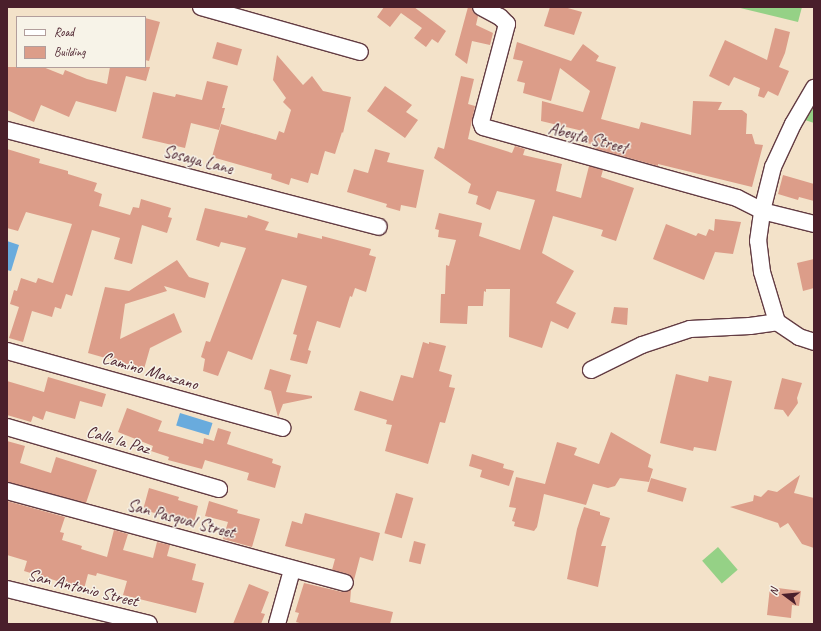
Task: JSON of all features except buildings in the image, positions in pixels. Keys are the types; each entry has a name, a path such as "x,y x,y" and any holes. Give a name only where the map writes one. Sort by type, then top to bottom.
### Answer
{"street":[{"path":"200,7 360,52"},
{"name":"Abeyta Street","path":"481,7 500,17 507,24 481,122 483,127 737,198 762,211 814,224"},
{"path":"814,88 793,124 773,168 762,211 758,241 762,272 777,322 799,337 814,342"},
{"name":"Sosaya Lane","path":"7,130 379,227"},
{"path":"590,370 642,345 690,329 750,326 777,322"},
{"name":"Camino Manzano","path":"7,351 282,428"},
{"name":"Calle la Paz","path":"7,427 218,489"},
{"name":"San Pasqual Street","path":"7,491 292,570 345,583"},
{"path":"277,624 292,570"},
{"name":"San Antonio Street","path":"7,589 149,624"}],"green space":[{"path":"736,7 802,7 798,22"},
{"path":"814,104 814,123 805,120"},
{"path":"718,547 738,570 722,583 702,561"}],"water":[{"path":"7,241 19,245 11,271 7,270"},
{"path":"180,413 213,423 209,435 176,425"}]}
